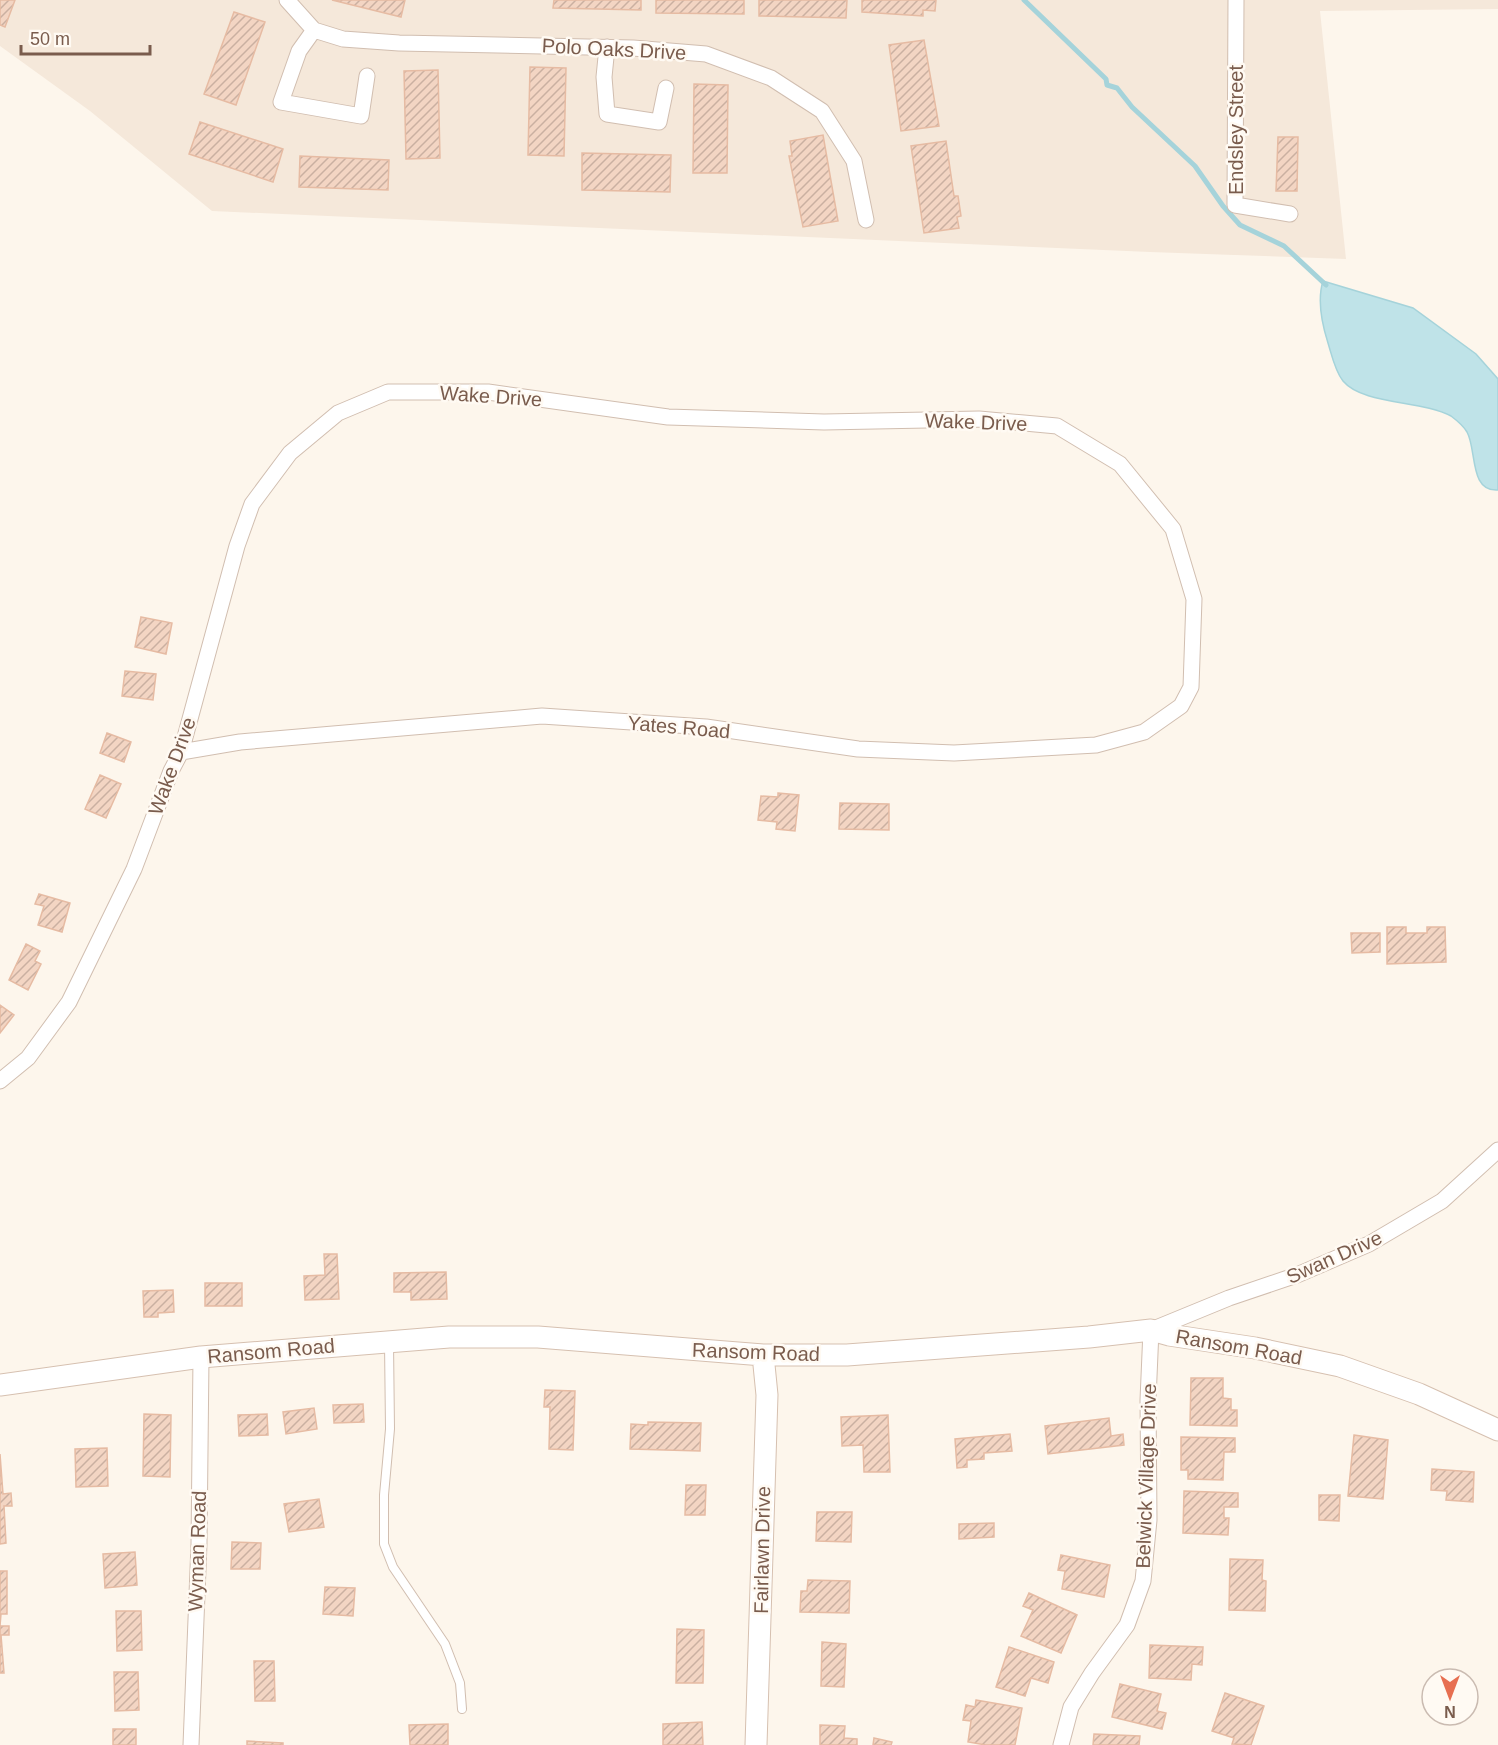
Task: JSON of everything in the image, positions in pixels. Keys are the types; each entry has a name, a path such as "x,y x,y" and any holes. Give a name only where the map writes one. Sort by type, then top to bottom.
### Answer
{"street":[{"path":"287,0 314,30 299,51 281,102 361,116 367,76"},
{"name":"Endsley Street","path":"1236,0 1235,205 1290,214"},
{"name":"Polo Oaks Drive","path":"314,30 343,39 399,43 607,47 706,54 771,78 822,111 854,160 866,220"},
{"path":"607,47 604,77 607,114 659,122 666,88"},
{"name":"Wake Drive","path":"0,1081 28,1058 69,1002 134,869 171,771 181,752 237,546 252,504 290,453 338,413 388,392 488,392 668,417 824,422 979,419 1057,426 1120,464 1173,529 1194,599 1191,687 1181,706 1169,714"},
{"name":"Yates Road","path":"181,752 240,742 542,716 706,727 858,749 954,753 1096,745 1144,732 1169,714"},
{"name":"Swan Drive","path":"1151,1330 1229,1298 1297,1275 1369,1244 1442,1202 1498,1150"},
{"name":"Ransom Road","path":"0,1385 201,1357 449,1337 538,1337 764,1355 882,1352 1089,1337 1151,1330 1340,1366 1419,1394 1498,1430"},
{"name":"Belwick Village Drive","path":"1061,1745 1071,1707 1092,1673 1127,1625 1143,1581 1149,1520 1148,1400 1151,1330"},
{"name":"Fairlawn Drive","path":"756,1745 766,1395 764,1355"},
{"name":"Wyman Road","path":"191,1745 199,1544 201,1357"}],"lane":[{"path":"388,1341 390,1429 384,1495 384,1544 393,1567 444,1644 460,1683 462,1709"}],"shaded area":[{"path":"0,0 1498,0 1498,9 1320,11 1346,259 212,211 90,111 0,46"}],"water":[{"path":"1323,281 1413,308 1476,354 1498,379 1498,490 1489,489 1482,484 1475,469 1467,432 1451,416 1425,407 1364,394 1352,389 1343,381 1334,363 1322,320 1320,296"}],"building":[{"path":"0,0 15,0 5,27 0,25"},
{"path":"332,0 405,0 401,17"},
{"path":"554,0 641,0 641,10 553,8"},
{"path":"656,0 744,0 744,14 656,13"},
{"path":"759,0 847,0 846,18 759,16"},
{"path":"862,0 936,0 935,11 923,10 923,16 862,12"},
{"path":"234,12 265,22 236,105 204,94"},
{"path":"924,40 939,126 901,131 889,45"},
{"path":"530,67 566,68 564,156 528,155"},
{"path":"438,70 440,158 406,159 404,71"},
{"path":"694,84 728,85 727,173 693,173"},
{"path":"200,122 283,149 273,182 189,154"},
{"path":"823,135 838,221 803,227 789,156 792,156 790,141"},
{"path":"1278,137 1298,137 1297,191 1276,191"},
{"path":"946,141 954,196 958,196 961,216 957,217 959,228 924,233 911,146"},
{"path":"582,153 671,155 670,192 582,190"},
{"path":"300,156 389,160 388,190 299,187"},
{"path":"141,617 172,623 166,654 135,647"},
{"path":"125,671 156,674 153,700 122,696"},
{"path":"107,733 131,742 124,762 100,753"},
{"path":"100,775 121,784 106,818 85,809"},
{"path":"778,793 799,795 795,831 776,829 777,822 758,820 761,796 778,797"},
{"path":"840,803 889,804 889,830 839,829"},
{"path":"39,894 70,903 62,932 38,925 44,906 35,904"},
{"path":"1387,927 1406,927 1406,933 1427,933 1427,927 1445,927 1446,962 1387,964"},
{"path":"1351,933 1380,933 1380,952 1352,953"},
{"path":"26,944 40,951 35,961 41,964 28,990 9,980"},
{"path":"0,1005 14,1015 0,1033"},
{"path":"324,1254 337,1254 339,1299 305,1300 304,1276 325,1275"},
{"path":"446,1272 447,1299 411,1300 411,1292 394,1292 394,1273"},
{"path":"205,1283 242,1283 242,1306 205,1306"},
{"path":"173,1290 174,1312 158,1313 158,1317 144,1317 143,1291"},
{"path":"1191,1378 1223,1378 1223,1398 1231,1399 1231,1410 1237,1410 1237,1426 1190,1425"},
{"path":"545,1390 575,1391 573,1450 549,1449 550,1407 544,1407"},
{"path":"363,1404 364,1422 334,1423 333,1405"},
{"path":"314,1408 317,1429 286,1434 283,1412"},
{"path":"144,1414 171,1415 170,1477 143,1476"},
{"path":"267,1414 268,1435 239,1436 238,1415"},
{"path":"888,1415 890,1472 864,1472 863,1445 842,1446 841,1417"},
{"path":"1109,1418 1111,1436 1123,1434 1124,1445 1048,1454 1045,1426"},
{"path":"648,1422 701,1423 700,1451 630,1449 631,1424 648,1425"},
{"path":"1010,1434 1012,1451 984,1453 984,1459 967,1460 967,1467 957,1468 955,1439"},
{"path":"1354,1435 1388,1440 1383,1499 1348,1496"},
{"path":"1181,1437 1235,1438 1235,1452 1224,1452 1223,1480 1188,1479 1188,1470 1181,1470"},
{"path":"107,1448 108,1486 76,1487 75,1449"},
{"path":"0,1454 3,1494 11,1493 12,1506 4,1506 6,1543 0,1544"},
{"path":"1432,1469 1474,1472 1473,1502 1446,1500 1447,1491 1431,1490"},
{"path":"686,1485 706,1485 705,1515 685,1515"},
{"path":"1184,1491 1238,1493 1238,1507 1224,1507 1224,1518 1229,1518 1228,1535 1183,1533"},
{"path":"1319,1495 1340,1495 1339,1521 1319,1520"},
{"path":"319,1499 324,1527 289,1532 284,1504"},
{"path":"817,1512 852,1512 851,1542 816,1541"},
{"path":"994,1523 994,1537 959,1539 959,1524"},
{"path":"232,1542 261,1543 260,1569 231,1569"},
{"path":"135,1552 137,1585 105,1588 103,1554"},
{"path":"1061,1555 1110,1565 1104,1597 1062,1589 1065,1571 1058,1570"},
{"path":"1230,1559 1263,1560 1262,1580 1266,1581 1265,1611 1229,1610"},
{"path":"0,1571 7,1571 7,1614 1,1614 0,1626"},
{"path":"808,1580 850,1581 849,1613 800,1612 801,1591 807,1591"},
{"path":"325,1587 355,1588 353,1616 323,1614"},
{"path":"1029,1593 1077,1615 1061,1653 1021,1636 1033,1610 1023,1606"},
{"path":"116,1611 141,1611 142,1650 117,1651"},
{"path":"0,1626 9,1626 9,1635 1,1635 4,1673 0,1673"},
{"path":"677,1629 704,1630 703,1683 676,1683"},
{"path":"822,1642 846,1644 844,1687 821,1686"},
{"path":"1150,1645 1203,1647 1202,1665 1192,1664 1191,1680 1149,1678"},
{"path":"1009,1647 1054,1662 1048,1683 1031,1678 1025,1696 996,1687"},
{"path":"254,1661 274,1661 275,1701 255,1701"},
{"path":"114,1672 138,1672 139,1710 115,1711"},
{"path":"1120,1684 1161,1694 1157,1711 1166,1713 1162,1729 1112,1717"},
{"path":"1225,1693 1264,1706 1251,1745 1232,1744 1234,1738 1212,1731"},
{"path":"976,1700 1022,1708 1015,1745 986,1745 968,1742 971,1721 963,1720 966,1705 975,1707"},
{"path":"702,1722 703,1745 663,1745 663,1724"},
{"path":"448,1724 448,1745 410,1745 409,1725"},
{"path":"820,1725 845,1726 844,1738 857,1739 857,1745 820,1745"},
{"path":"113,1729 136,1729 136,1745 113,1745"},
{"path":"1094,1734 1140,1736 1139,1745 1093,1745"},
{"path":"874,1738 892,1742 891,1745 873,1745"},
{"path":"247,1741 283,1743 283,1745 247,1745"}],"waterway":[{"path":"1024,0 1106,79 1107,85 1117,88 1132,107 1195,166 1223,206 1240,225 1284,246 1326,285"}]}
